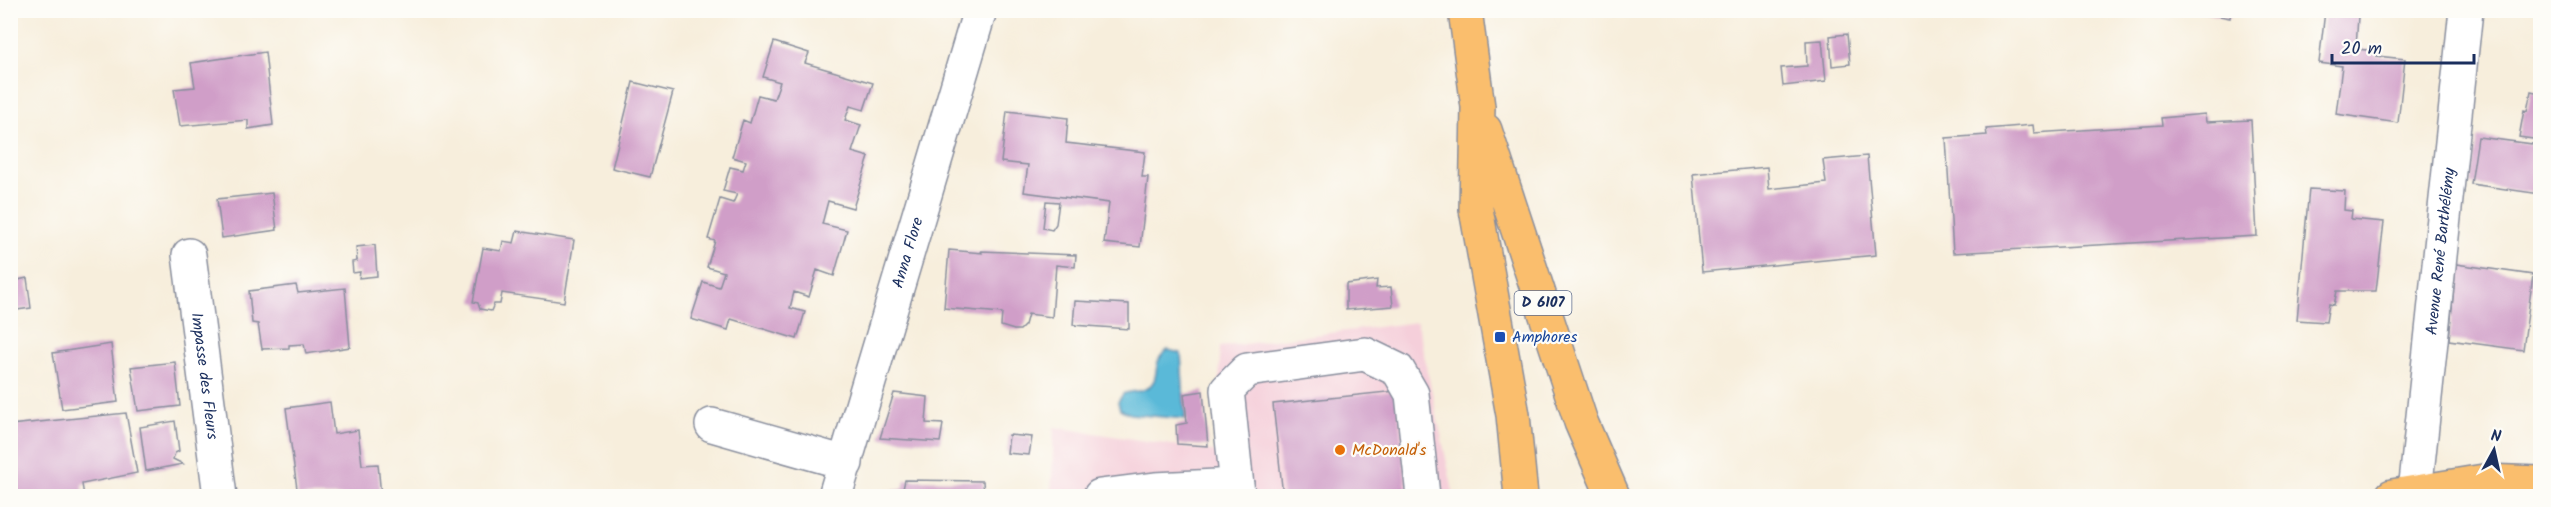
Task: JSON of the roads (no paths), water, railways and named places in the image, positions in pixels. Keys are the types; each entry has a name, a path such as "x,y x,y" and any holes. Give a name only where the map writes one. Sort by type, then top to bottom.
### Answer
{"main road":[{"name":"D 6107","path":"1465,10 1478,107 1476,209 1513,415 1521,496"},
{"name":"D 6107","path":"1478,107 1581,422 1612,496"},
{"path":"2407,495 2484,481 2541,483"},
{"path":"2528,496 2541,490"}],"street":[{"name":"Anna Flore","path":"835,496 980,10"},
{"name":"Avenue René Barthélémy","path":"2407,495 2466,10"},
{"name":"Impasse des Fleurs","path":"189,255 220,496"},
{"path":"1101,496 1155,489 1238,491 1227,390 1247,370 1365,354 1398,370 1412,394 1423,496"},
{"path":"712,425 846,463"}],"water":[{"path":"1168,350 1181,353 1185,419 1130,414 1120,409 1118,402 1123,394 1145,389 1152,384 1159,360"}],"place":[{"name":"Amphores","path":"1500,337"},
{"name":"McDonald's","path":"1340,450"}]}
